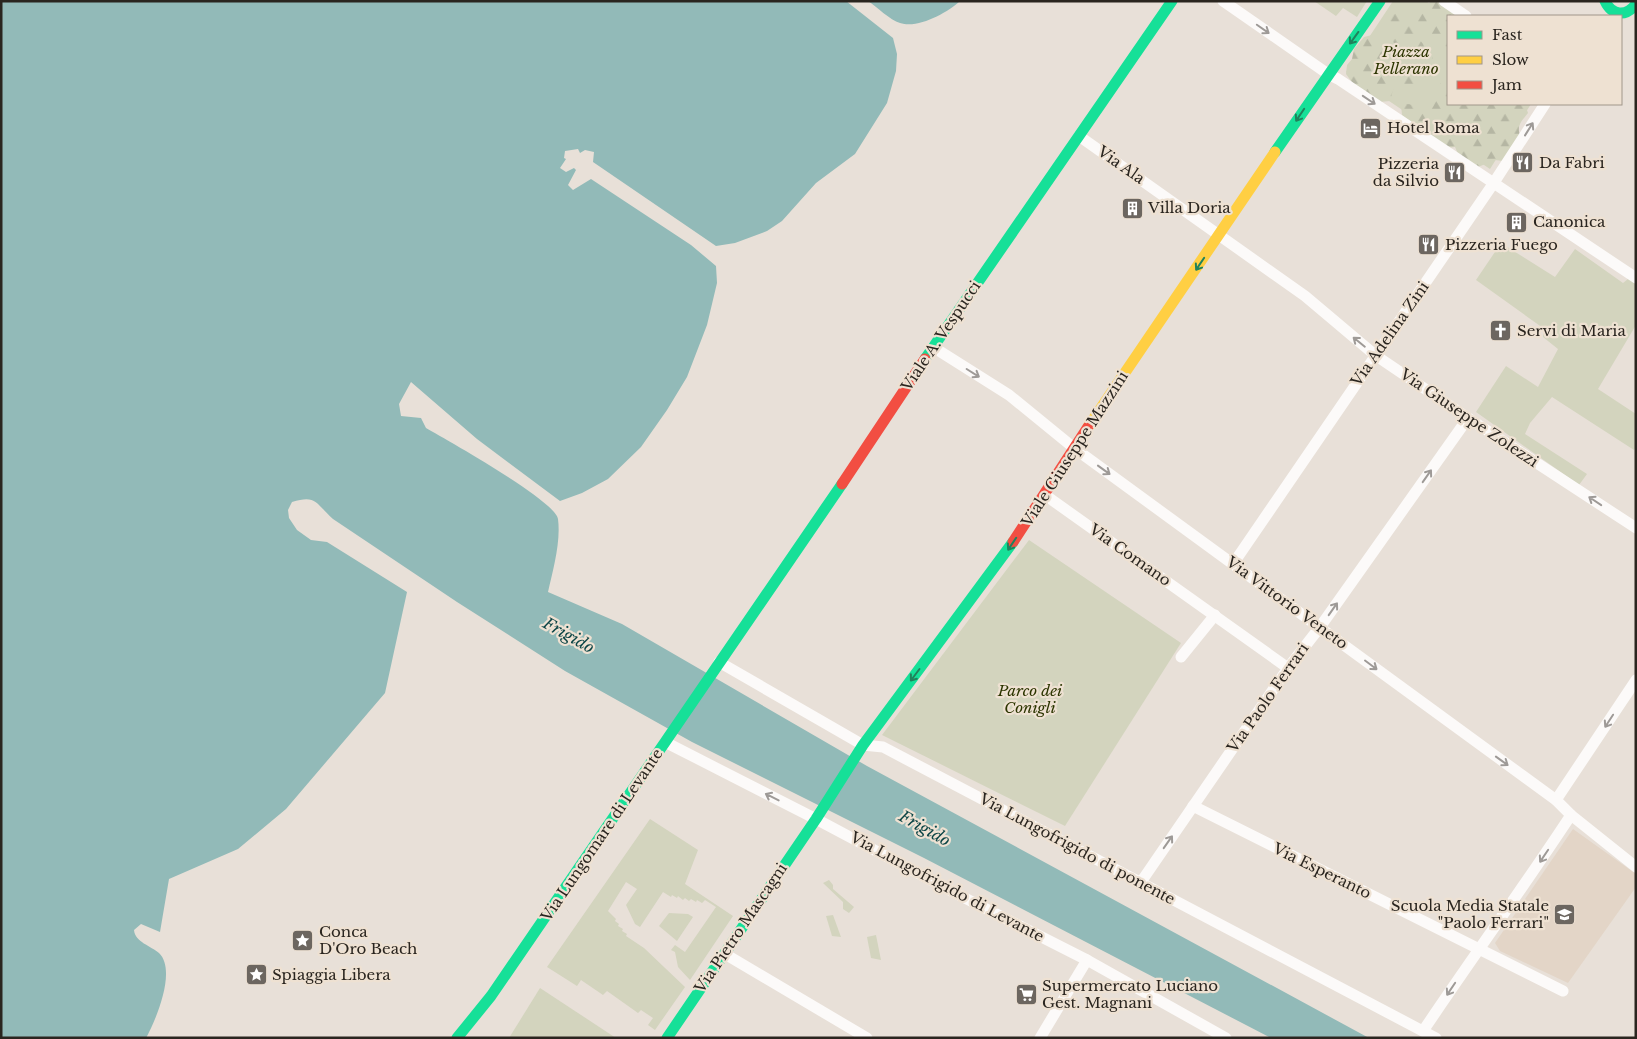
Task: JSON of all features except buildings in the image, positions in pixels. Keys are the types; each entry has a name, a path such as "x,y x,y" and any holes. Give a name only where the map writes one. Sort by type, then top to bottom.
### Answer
{"street":[{"name":"Viale A. Vespucci","path":"712,673 834,496 933,346 1172,1"},
{"path":"1223,1 1328,74 1636,278"},
{"name":"Viale Giuseppe Mazzini","path":"818,814 860,749 1008,550 1216,232 1380,1"},
{"path":"1444,1 1465,15"},
{"path":"1623,14 1635,7"},
{"path":"1606,9 1614,13 1623,14 1636,21"},
{"name":"Via Adelina Zini","path":"1233,564 1493,184 1544,105"},
{"name":"Via Ala","path":"1079,136 1216,232"},
{"name":"Via Giuseppe Zolezzi","path":"1216,232 1305,296 1375,355 1636,528"},
{"name":"Via Vittorio Veneto","path":"933,346 1009,395 1074,448 1320,627 1412,697 1556,800 1571,815 1636,867"},
{"name":"Via Paolo Ferrari","path":"1141,882 1288,668 1320,627 1468,418"},
{"name":"Via Comano","path":"1045,495 1288,668"},
{"path":"1180,657 1215,615"},
{"name":"Via Lungofrigido di ponente","path":"719,662 860,749 883,747 1436,1038"},
{"name":"Via Lungomare di Levante","path":"456,1038 491,996 712,673"},
{"path":"1556,800 1636,680"},
{"name":"Via Lungofrigido di Levante","path":"668,738 818,814 955,893 1087,960 1226,1038"},
{"name":"Via Esperanto","path":"1193,806 1563,991"},
{"name":"Via Pietro Mascagni","path":"667,1038 818,814"},
{"path":"1423,1031 1478,948 1571,815"},
{"path":"725,954 867,1038"},
{"path":"1040,1038 1087,960"},
{"name":"Via Lungomare di Levante","path":"469,1038 491,996"}],"shaded area":[{"name":"Scuola Media Statale \"Paolo Ferrari\"","path":"1573,829 1636,874 1636,887 1568,983 1500,951 1495,943"}],"green space":[{"path":"1314,1 1367,1 1357,17 1343,8 1336,16"},
{"name":"Piazza Pellerano","path":"1393,1 1426,1 1447,16 1447,105 1530,105 1490,169 1346,72"},
{"path":"1431,1 1438,1 1444,7 1463,15 1447,15 1447,50 1444,46 1432,44 1427,36 1420,32 1416,35 1425,49 1414,50 1407,54 1389,36 1386,21 1391,12 1420,13"},
{"path":"1372,35 1394,47 1396,50 1393,57 1395,62 1413,64 1426,52 1431,51 1433,54 1432,61 1422,66 1427,75 1427,81 1420,85 1417,92 1407,96 1395,88 1390,101 1379,102 1354,85 1346,74 1347,65 1352,59 1354,49 1364,37"},
{"path":"1447,74 1447,105 1525,105 1528,113 1519,125 1520,135 1503,161 1495,160 1478,167 1458,154 1455,147 1446,148 1402,115 1401,105 1410,104 1425,108 1433,107 1435,92"},
{"path":"1501,243 1555,277 1575,249 1623,283 1628,279 1636,283 1636,325 1598,389 1636,414 1636,447 1634,450 1552,397 1530,423 1525,434 1587,474 1579,485 1476,412 1506,366 1538,387 1558,349 1543,337 1543,328 1476,280"},
{"name":"Parco dei Conigli","path":"1029,540 1181,643 1065,826 882,735"},
{"path":"650,819 698,850 685,884 733,916 690,980 678,967 675,952 671,950 675,945 685,952 716,907 705,900 702,903 691,899 689,901 685,898 683,900 678,896 677,898 672,895 671,897 663,892 640,927 635,924 626,905 637,889 626,882 608,911 616,919 615,921 619,924 618,926 623,929 622,931 627,934 626,936 644,948 685,987 655,1030 648,1025 653,1018 641,1010 638,1013 607,991 603,995 581,980 577,986 547,967"},
{"path":"829,880 833,885 833,889 854,907 849,913 843,909 843,902 823,883"},
{"path":"669,913 688,914 693,917 677,941 659,926"},
{"path":"833,915 841,937 832,936 826,916"},
{"path":"876,935 881,960 871,958 867,937"},
{"path":"540,988 616,1038 509,1038"}],"water":[{"name":"Frigido","path":"1,1 846,1 893,38 897,54 896,71 887,103 855,154 816,183 782,221 767,231 735,243 716,246 593,162 594,152 585,150 580,153 578,149 565,151 564,158 566,159 560,168 566,172 574,168 576,170 568,185 573,190 591,179 691,245 716,266 717,283 707,325 687,377 641,447 608,479 582,493 560,501 477,439 411,382 399,404 401,416 421,418 426,428 521,485 553,510 558,519 559,528 556,556 548,592 622,624 867,766 1369,1038 1271,1038 924,858 692,742 565,671 333,519 316,502 307,499 292,502 288,510 289,518 297,530 311,540 327,542 407,592 385,693 286,809 238,849 169,879 160,932 141,924 134,930 140,941 159,953 164,961 166,971 163,995 155,1020 146,1038 1,1038"},
{"path":"868,1 960,1 932,19 915,24 907,24 892,19"}],"traffic: fast":[{"path":"925,359 1172,1"},
{"path":"1275,152 1380,1"},
{"path":"1605,1 1611,10 1619,13 1628,11 1636,4"},
{"path":"457,1038 491,996 842,484"},
{"path":"667,1038 816,819 863,745 1013,542"}],"traffic: slow":[{"path":"1088,427 1275,152"}],"traffic: jam":[{"path":"842,484 925,359"},
{"path":"1013,542 1088,427"}],"place":[{"name":"Hotel Roma","path":"1371,128"},
{"name":"Da Fabri","path":"1523,163"},
{"name":"Pizzeria da Silvio","path":"1455,173"},
{"name":"Villa Doria","path":"1132,208"},
{"name":"Canonica","path":"1517,222"},
{"name":"Pizzeria Fuego","path":"1429,245"},
{"name":"Servi di Maria","path":"1501,331"},
{"name":"Scuola Media Statale \"Paolo Ferrari\"","path":"1565,915"},
{"name":"Conca D'Oro Beach","path":"303,941"},
{"name":"Spiaggia Libera","path":"256,975"},
{"name":"Supermercato Luciano Gest. Magnani","path":"1026,995"}]}
